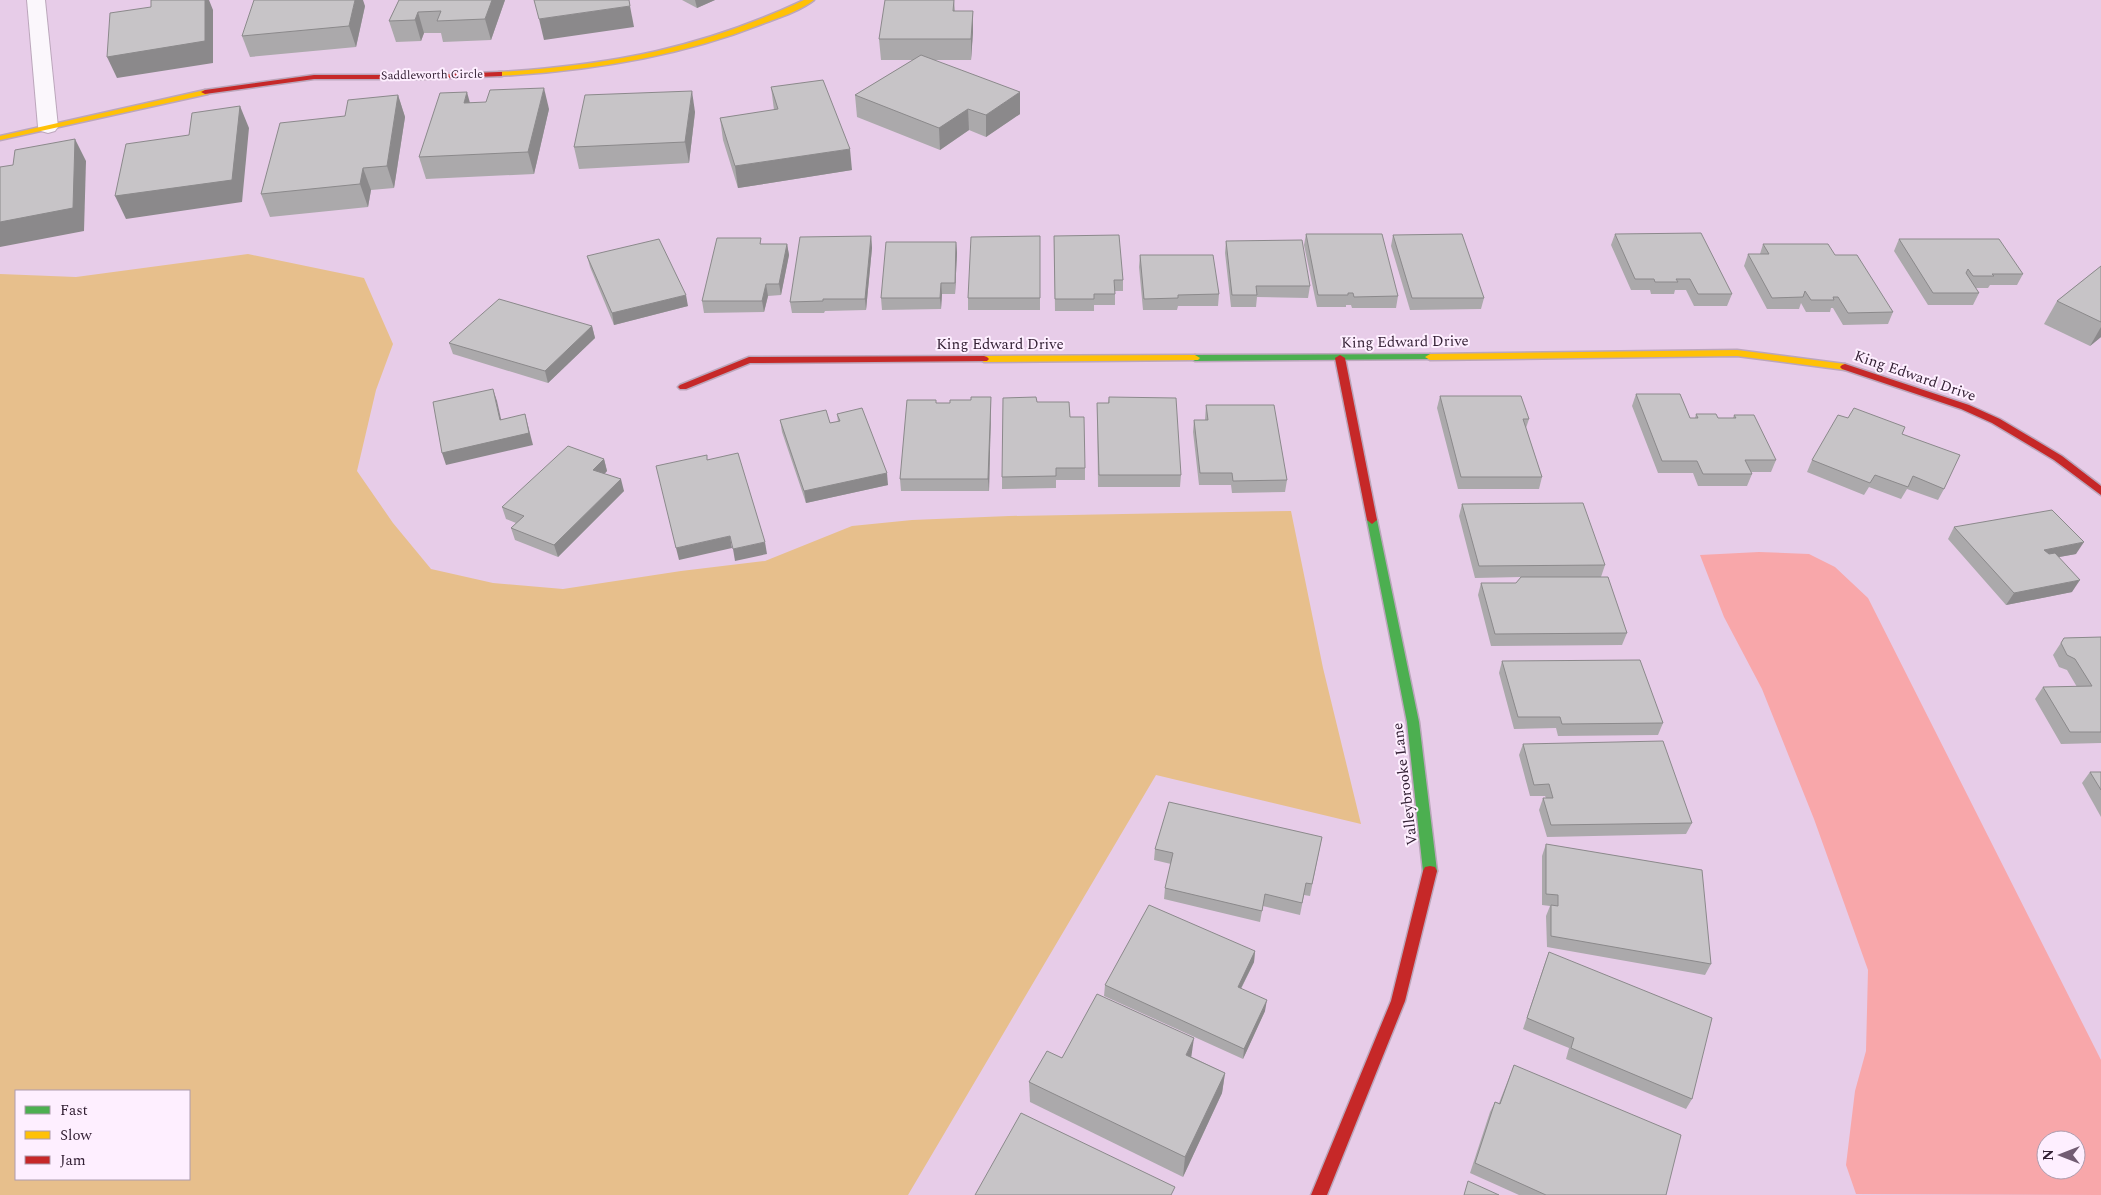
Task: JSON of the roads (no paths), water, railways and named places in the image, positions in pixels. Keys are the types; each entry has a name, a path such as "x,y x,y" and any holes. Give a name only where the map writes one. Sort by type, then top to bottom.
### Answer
{"street":[{"path":"36,0 48,127"},
{"name":"Saddleworth Circle","path":"0,138 198,92 315,77 422,77 514,73 620,62 678,50 745,31 810,0"},
{"name":"King Edward Drive","path":"683,387 748,360 1340,358 1736,353 1851,368 1965,407 1996,421 2058,458 2101,491"},
{"name":"Valleybrooke Lane","path":"1319,1195 1398,1001 1430,872 1413,722 1340,358"}]}
